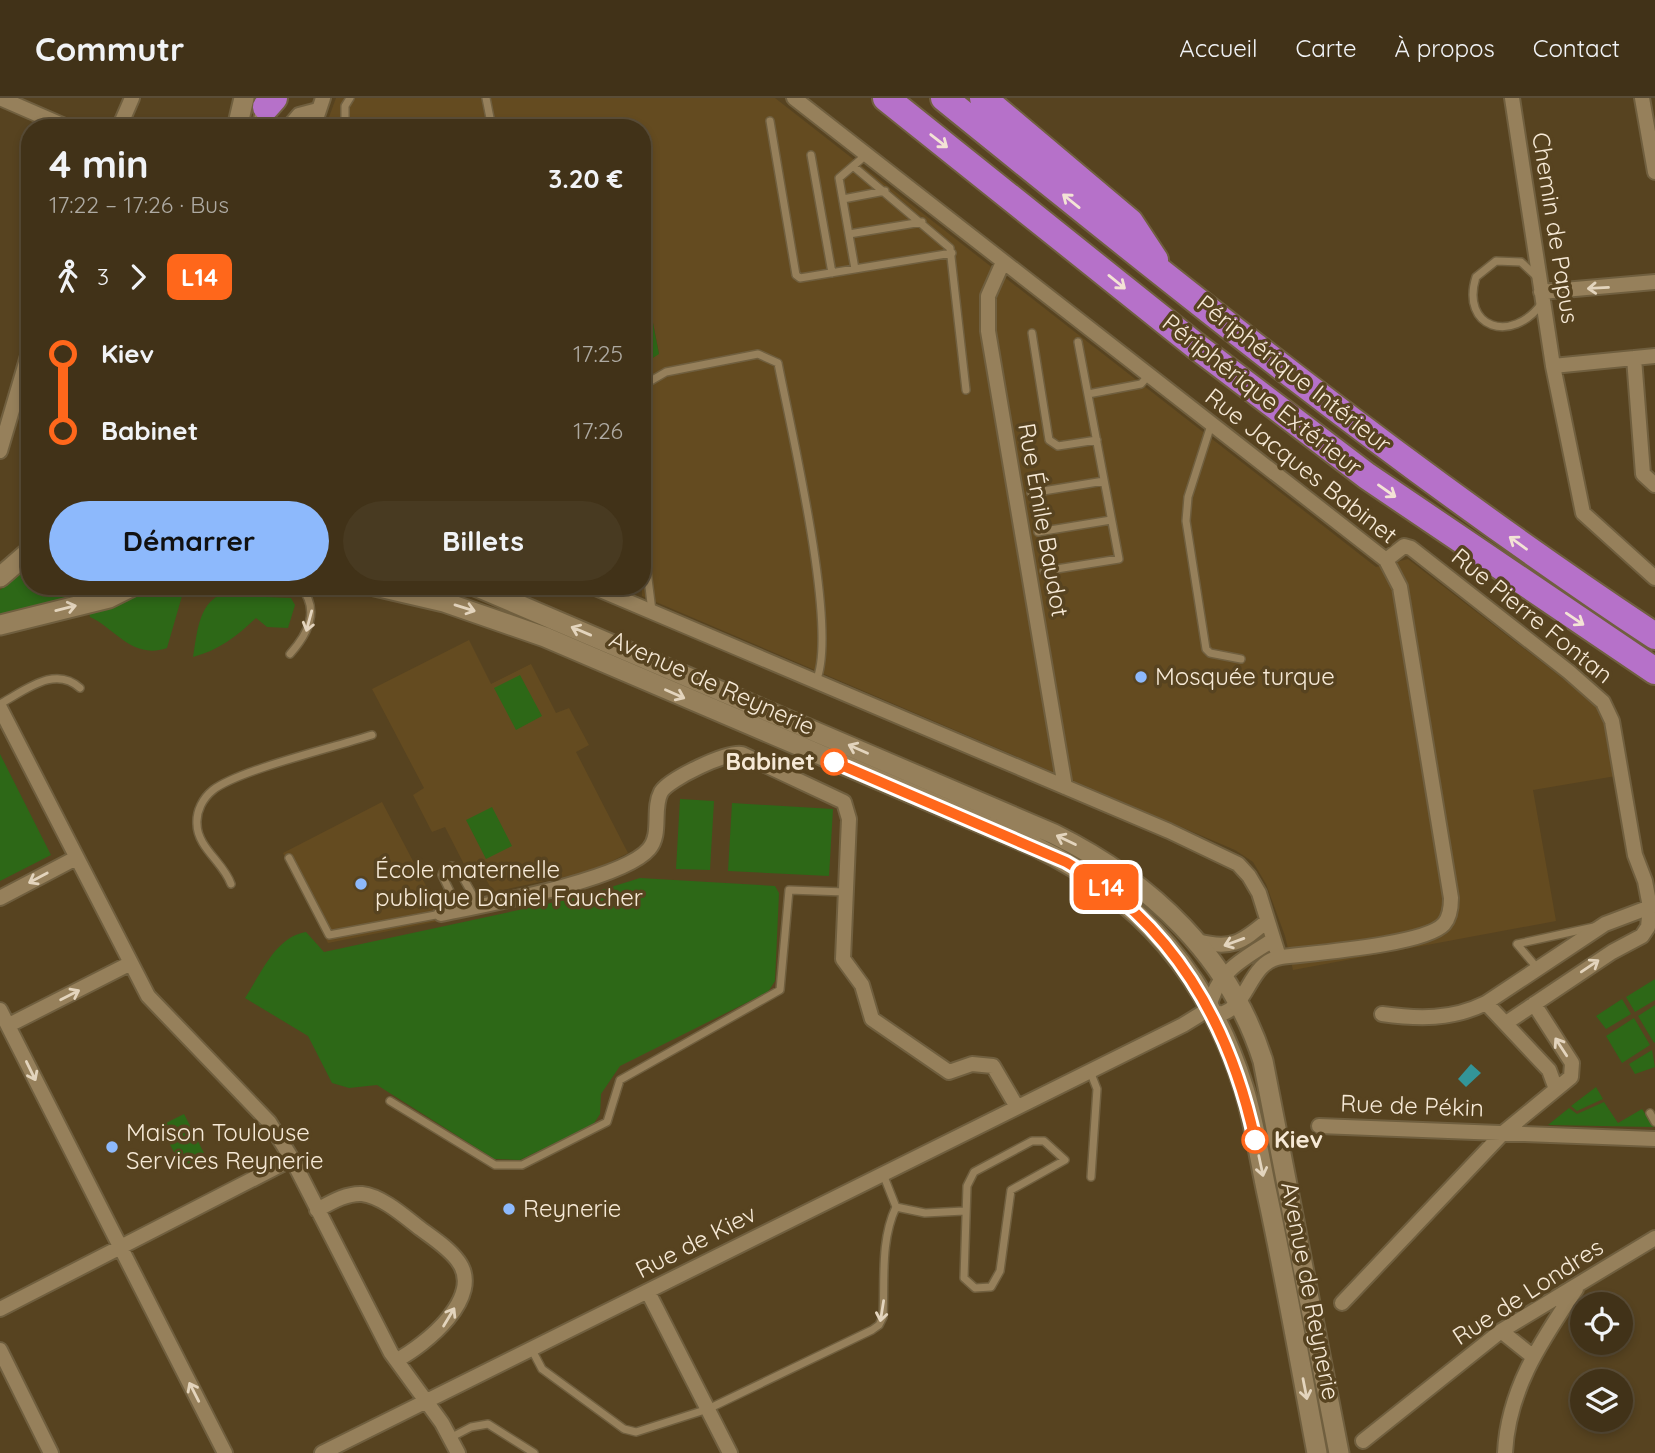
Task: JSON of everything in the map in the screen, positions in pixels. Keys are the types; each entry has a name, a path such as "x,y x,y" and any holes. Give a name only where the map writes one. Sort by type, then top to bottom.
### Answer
{"highway":[{"name":"Périphérique Extérieur","path":"886,98 1196,346 1367,476 1655,671"},
{"name":"Périphérique Intérieur","path":"944,98 1131,250 1418,470 1558,572 1655,636"},
{"path":"983,98 1130,222 1163,273"}],"street":[{"path":"0,98 48,119"},
{"path":"123,119 132,98"},
{"name":"Rue Jacques Babinet","path":"794,98 1386,560 1401,587 1451,898 1450,911 1445,923 1421,936 1279,957"},
{"name":"Chemin de Papus","path":"1512,98 1553,366 1583,513 1655,578"},
{"path":"1642,98 1653,148 1655,172"},
{"path":"296,119 321,104"},
{"path":"248,119 263,106"},
{"name":"Rue Émile Baudot","path":"1003,262 988,296 988,331 1065,787"},
{"path":"1541,291 1655,282"},
{"path":"1553,366 1655,356"},
{"path":"1634,358 1643,474 1655,485"},
{"path":"0,450 21,379"},
{"name":"Rue Pierre Fontan","path":"1386,560 1404,546 1411,548 1603,702 1612,721 1635,855 1650,878"},
{"path":"0,577 21,559"},
{"path":"0,625 115,595"},
{"name":"Avenue de Reynerie","path":"414,595 444,602 545,637 1066,862 1093,877 1147,923 1182,965 1209,1009 1230,1050 1244,1090 1277,1239 1317,1453"},
{"name":"Avenue de Reynerie","path":"496,595 1074,844 1118,869 1147,892 1197,941 1223,974 1239,1001 1256,1041 1274,1109 1339,1453"},
{"path":"612,595 1065,787 1238,864 1258,893 1279,957 1257,971 1239,1001 1227,1013 1220,1014 1209,1009 1213,991 1223,974 1273,940"},
{"path":"0,706 148,996 270,1122 292,1159 391,1353 458,1453"},
{"path":"441,914 593,879 640,857 650,848 654,839 662,792 669,784 735,752 844,802 849,819 843,959 862,985 872,1019 949,1072 972,1064 993,1066 1017,1107"},
{"path":"0,898 76,858"},
{"path":"1506,1023 1642,936 1648,927 1650,878"},
{"path":"1382,1014 1416,1019 1465,1013 1486,1003 1605,924 1650,907"},
{"path":"1197,941 1217,947 1233,945 1267,920"},
{"path":"9,1025 131,964"},
{"path":"1486,1003 1549,1070 1556,1089"},
{"path":"1342,1303 1503,1133 1571,1077 1572,1063 1534,1004"},
{"name":"Rue de Kiev","path":"322,1453 1090,1071 1209,1009"},
{"path":"0,1010 225,1453"},
{"name":"Rue de Pékin","path":"1319,1126 1655,1139"},
{"path":"0,1309 292,1159"},
{"path":"317,1210 341,1197 363,1194 399,1211 459,1262 465,1274 464,1287 445,1325 423,1346 397,1360"},
{"name":"Rue de Londres","path":"1363,1441 1501,1332 1655,1238"},
{"path":"1505,1453 1514,1404 1531,1355 1578,1285"},
{"path":"648,1292 730,1453"},
{"path":"1501,1332 1531,1355"},
{"path":"0,1350 51,1453"}],"lane":[{"path":"345,119 345,106 349,98"},
{"path":"486,98 490,119"},
{"path":"770,121 796,275 800,278 952,253"},
{"path":"811,155 831,273"},
{"path":"855,269 840,175 866,155"},
{"path":"853,166 947,242 952,253 966,390"},
{"path":"843,199 885,191"},
{"path":"849,234 922,222"},
{"path":"1496,261 1521,262 1541,291 1526,322 1501,328 1488,323 1473,303 1472,290 1476,277 1496,261"},
{"path":"1032,333 1049,440 1058,446 1097,440"},
{"path":"1044,570 1119,558 1078,342"},
{"path":"651,381 666,372 758,354 778,363 820,600 821,644 816,681"},
{"path":"1088,394 1141,384 1148,376"},
{"path":"1211,425 1188,498 1186,521 1206,649 1210,653 1241,659"},
{"path":"1031,493 1104,481"},
{"path":"1038,532 1111,520"},
{"path":"290,654 312,621 310,600 306,595"},
{"path":"650,595 652,612"},
{"path":"0,706 52,677 69,678 80,688"},
{"path":"231,884 227,872 202,840 197,825 199,807 213,790 245,776 372,735"},
{"path":"289,858 329,935 441,914"},
{"path":"459,911 442,875 445,868 452,866 458,869 479,907"},
{"path":"390,1101 495,1165 522,1165 607,1122 620,1080 780,990 789,890 845,892"},
{"path":"1538,969 1517,944 1605,924"},
{"path":"1090,1071 1097,1089 1091,1177"},
{"path":"1650,1113 1655,1122"},
{"path":"1032,1141 1044,1141 1065,1160 1012,1190 1000,1271 990,1287 975,1288 964,1279 964,1211 967,1186 974,1172 1032,1141"},
{"path":"532,1350 542,1368 624,1429 635,1432 708,1409 880,1325 886,1266 884,1243 896,1207 883,1174"},
{"path":"896,1207 925,1213 964,1211"},
{"path":"450,1438 471,1427 488,1424 534,1453"}],"shaded area":[{"path":"336,98 775,98 1376,567 1408,559 1597,705 1604,719 1616,776 1533,790 1556,921 1293,970 1285,936 1266,884 1253,862 1235,850 642,596 651,595 651,359 659,353 651,313 651,119 328,119"},
{"path":"469,640 491,684 531,664 556,713 569,708 589,745 576,752 628,853 592,871 493,892 481,870 470,876 445,827 432,832 413,795 424,788 372,689"},
{"name":"École maternelle publique Daniel Faucher","path":"382,802 444,920 328,943 283,853"}],"green space":[{"path":"651,313 659,354 651,359"},
{"path":"21,572 21,595 81,595 0,617 0,590"},
{"path":"137,595 182,596 167,648 155,651 134,646 90,617 89,610"},
{"path":"220,595 291,598 295,605 288,628 267,627 256,618 227,642 193,657 203,613"},
{"path":"520,675 542,716 516,730 494,688"},
{"path":"0,754 51,855 0,881"},
{"path":"680,799 714,801 710,870 676,869"},
{"path":"732,803 833,809 829,876 728,871"},
{"path":"492,807 512,846 486,859 466,820"},
{"path":"640,878 775,886 779,893 775,981 768,992 620,1066 601,1094 600,1114 593,1125 520,1160 494,1159 377,1085 349,1088 332,1083 308,1036 245,998 277,949 295,935 306,932 324,952 579,897"},
{"path":"1655,979 1655,1000 1635,1012 1626,997"},
{"path":"1622,999 1631,1014 1606,1029 1596,1016"},
{"path":"1655,1005 1655,1042 1654,1043 1638,1016"},
{"path":"1634,1018 1650,1045 1622,1063 1606,1036"},
{"path":"1652,1050 1655,1067 1635,1074 1629,1064"},
{"path":"1596,1087 1603,1099 1577,1111 1571,1106"},
{"path":"1604,1102 1618,1123 1642,1109 1654,1127 1548,1125 1569,1108 1577,1114"},
{"path":"184,1114 205,1155 182,1167 160,1126"}],"water":[{"path":"1471,1064 1481,1073 1466,1087 1458,1079"}],"bus line":[{"name":"L14","path":"834,762 1036,847 1093,877 1116,894 1164,940 1209,1009 1230,1050 1244,1090 1255,1140"}],"place":[{"name":"Mosquée turque","path":"1141,677"},
{"name":"Babinet","path":"834,762"},
{"name":"École maternelle publique Daniel Faucher","path":"361,884"},
{"name":"Kiev","path":"1255,1140"},
{"name":"Maison Toulouse Services Reynerie","path":"112,1147"},
{"name":"Reynerie","path":"509,1209"}]}
